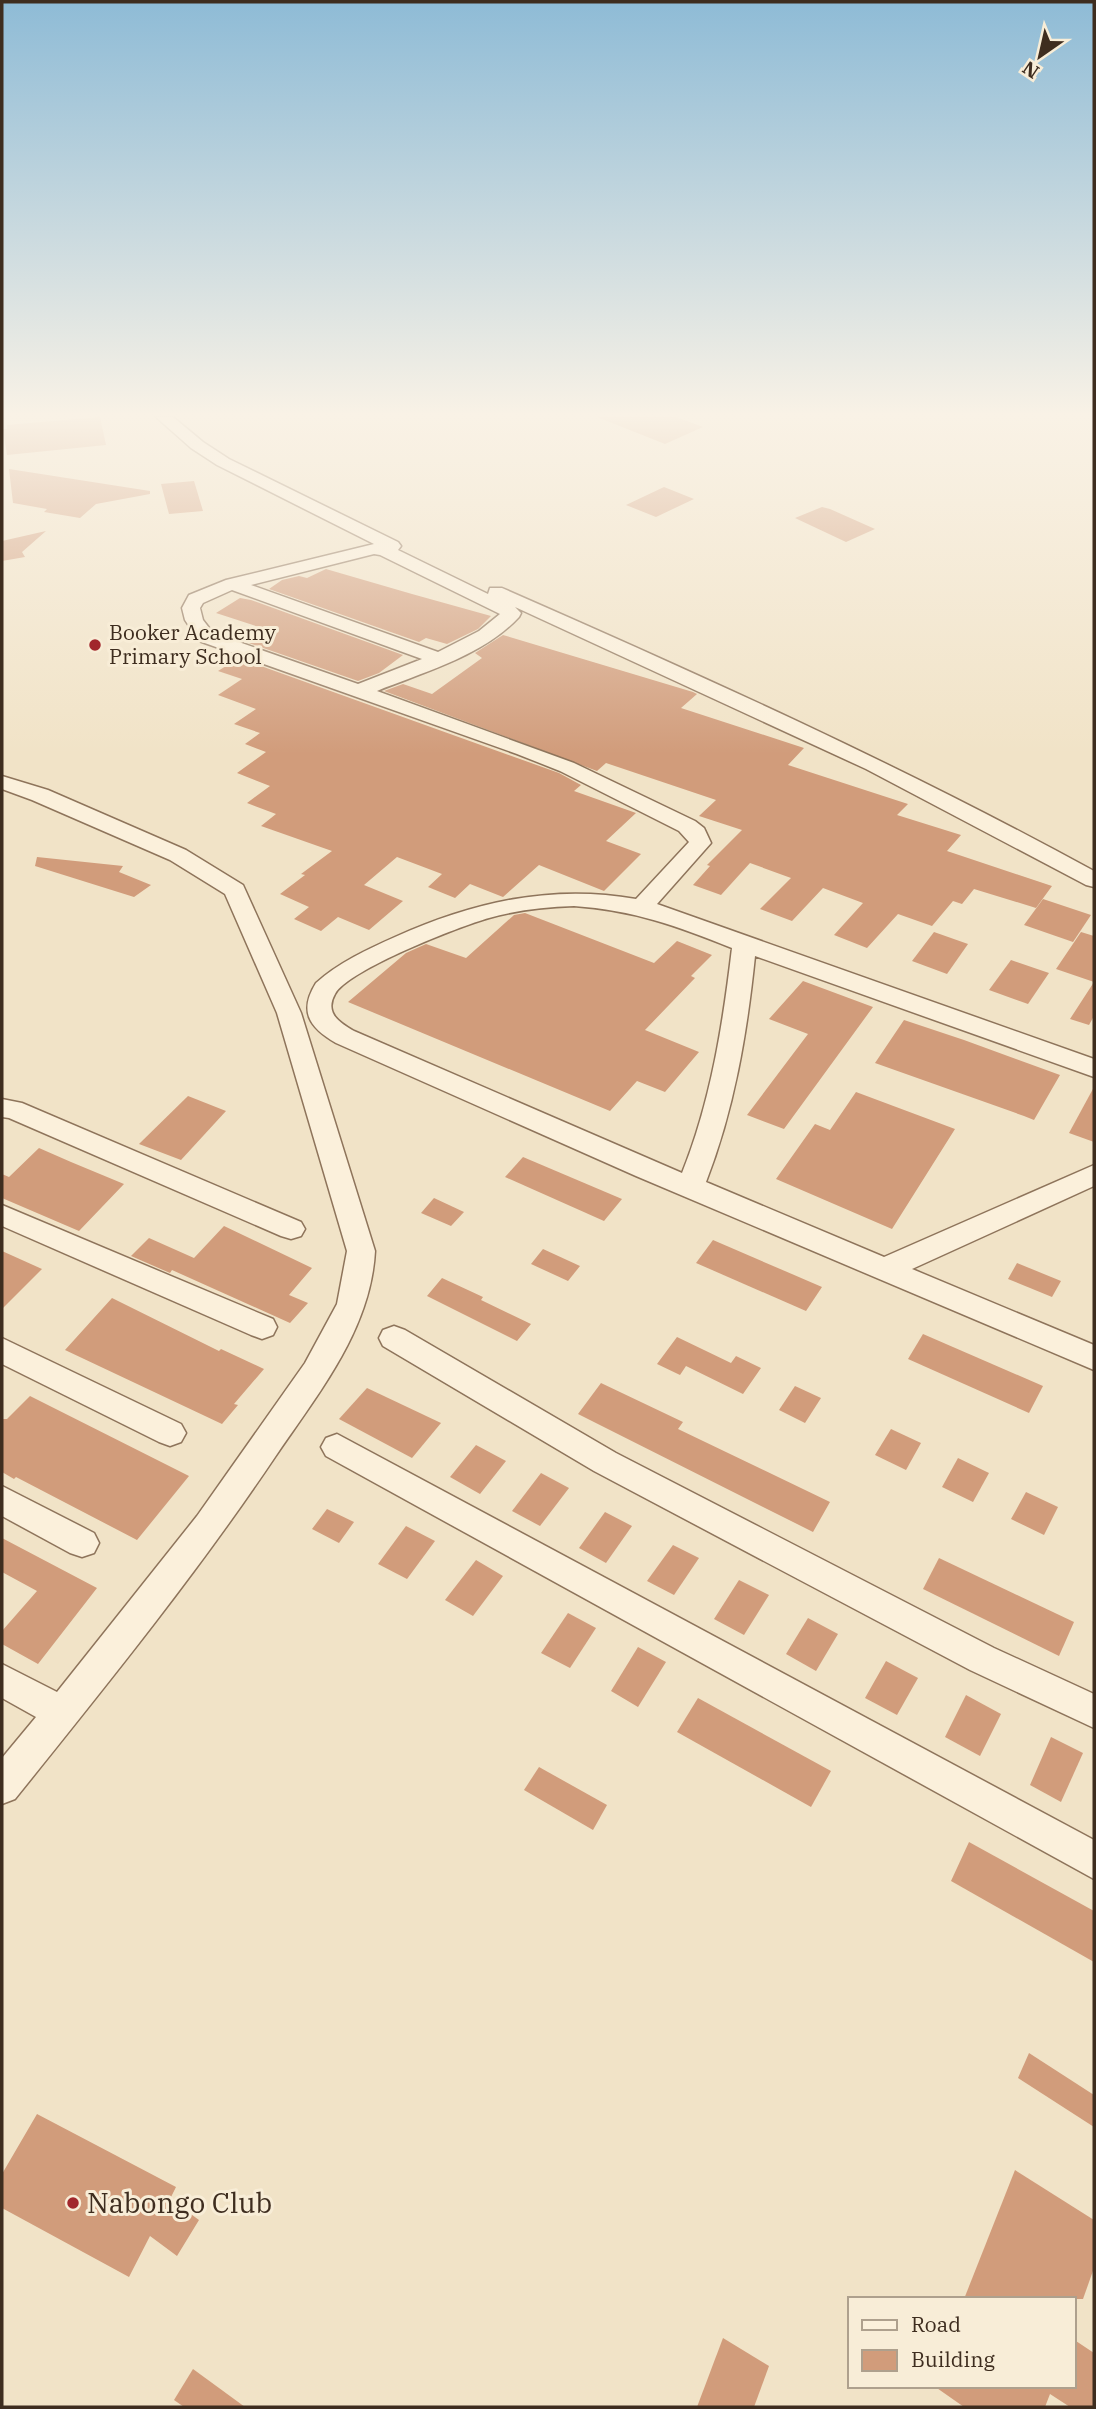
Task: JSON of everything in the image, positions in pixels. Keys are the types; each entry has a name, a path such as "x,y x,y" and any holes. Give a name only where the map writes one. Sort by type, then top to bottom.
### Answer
{"street":[{"path":"361,529 876,766 1002,828 1094,880"},
{"path":"357,692 482,637 512,616 511,612 384,550 374,549 232,584 196,599 191,608 194,620 206,637 357,692 567,767 687,825 696,833 700,843 642,907"},
{"path":"232,584 438,658"},
{"path":"2,782 40,795 178,855 235,890 289,1013 360,1251 360,1275 351,1304 321,1363 191,1549 2,1786"},
{"path":"1094,1068 642,907 577,900 502,906 466,915 381,952 324,990 318,1010 326,1026 345,1037 1094,1358"},
{"path":"690,1187 711,1132 738,1003 744,944"},
{"path":"2,1108 13,1109 291,1229"},
{"path":"884,1269 1094,1175"},
{"path":"2,1215 262,1327"},
{"path":"394,1338 605,1462 970,1653 1094,1711"},
{"path":"2,1350 170,1433"},
{"path":"337,1447 1094,1860"},
{"path":"2,1500 82,1543"},
{"path":"2,1680 62,1713"}],"building":[{"path":"819,529 874,529 846,542"},
{"path":"46,531 22,552 25,557 2,561 2,541"},
{"path":"326,569 491,616 478,629 447,644 426,638 419,642 269,589 282,580 299,576 307,578"},
{"path":"240,598 403,655 379,673 358,681 243,641 262,628 216,613"},
{"path":"503,635 693,692 697,694 681,708 804,748 788,765 908,804 897,815 961,835 947,851 1052,886 1036,908 974,889 962,904 953,901 932,926 898,914 867,948 834,935 863,903 823,888 792,921 760,909 791,878 750,863 721,895 693,885 710,866 707,865 742,830 699,816 716,800 606,763 597,771 384,691 403,684 432,694 482,658 475,653"},
{"path":"225,653 559,773 581,785 574,791 636,813 606,841 641,854 604,891 539,865 503,897 470,884 455,898 428,887 442,874 397,857 364,885 403,901 369,930 338,917 321,931 294,919 309,907 280,894 332,851 261,826 276,814 247,803 270,786 237,773 266,752 245,744 260,733 234,724 256,709 218,695 242,679 218,671 234,661 220,656"},
{"path":"37,857 123,866 119,872 151,885 134,897 35,866"},
{"path":"1043,899 1091,915 1073,942 1024,925"},
{"path":"525,913 654,963 677,941 712,955 691,976 695,978 645,1030 699,1052 665,1092 637,1081 610,1111 348,1002 406,953 426,944 466,958 514,915"},
{"path":"934,932 968,944 947,974 912,961"},
{"path":"1081,932 1094,936 1094,982 1056,969"},
{"path":"1011,960 1049,973 1028,1004 989,990"},
{"path":"803,981 873,1007 784,1129 747,1115 808,1034 769,1019"},
{"path":"1094,982 1094,1016 1089,1025 1070,1019"},
{"path":"904,1020 1060,1075 1034,1120 875,1063"},
{"path":"1094,1087 1094,1142 1069,1133"},
{"path":"856,1092 955,1129 892,1229 776,1179 815,1124 830,1130"},
{"path":"188,1096 226,1111 181,1160 139,1144"},
{"path":"39,1148 124,1184 79,1231 2,1198 2,1174 9,1177"},
{"path":"523,1157 622,1199 604,1221 505,1177"},
{"path":"434,1198 464,1212 451,1226 421,1213"},
{"path":"224,1226 312,1268 289,1295 308,1303 290,1323 172,1270 170,1273 131,1256 149,1238 194,1258"},
{"path":"713,1240 822,1287 806,1311 696,1263"},
{"path":"543,1249 580,1266 568,1281 531,1264"},
{"path":"2,1251 42,1269 2,1309"},
{"path":"1017,1263 1061,1281 1052,1297 1008,1279"},
{"path":"442,1278 531,1324 517,1341 427,1296"},
{"path":"112,1298 219,1351 221,1349 264,1369 234,1404 238,1405 222,1424 65,1350"},
{"path":"923,1334 1043,1386 1029,1413 908,1359"},
{"path":"677,1337 731,1363 736,1356 761,1368 743,1394 686,1366 680,1375 657,1364"},
{"path":"601,1383 683,1422 678,1429 830,1502 813,1532 578,1414"},
{"path":"795,1386 821,1398 805,1423 779,1410"},
{"path":"367,1388 441,1423 412,1458 339,1419"},
{"path":"30,1396 189,1476 137,1540 2,1472 2,1419 7,1419"},
{"path":"891,1429 921,1443 906,1470 875,1455"},
{"path":"476,1445 506,1461 480,1494 450,1477"},
{"path":"958,1458 989,1473 973,1502 942,1487"},
{"path":"541,1473 569,1488 540,1526 512,1511"},
{"path":"1026,1492 1058,1507 1044,1535 1011,1519"},
{"path":"327,1509 354,1522 339,1543 312,1529"},
{"path":"605,1512 632,1526 606,1563 579,1548"},
{"path":"406,1526 435,1541 407,1579 378,1564"},
{"path":"2,1538 97,1588 38,1664 2,1644 2,1631 37,1591 2,1572"},
{"path":"673,1545 699,1558 674,1595 647,1581"},
{"path":"939,1558 1074,1622 1059,1656 923,1589"},
{"path":"476,1560 503,1576 473,1616 445,1600"},
{"path":"739,1580 769,1595 744,1635 714,1619"},
{"path":"568,1613 596,1628 570,1668 541,1653"},
{"path":"808,1618 838,1634 816,1671 786,1654"},
{"path":"638,1647 666,1662 638,1707 611,1691"},
{"path":"886,1661 918,1678 897,1715 865,1698"},
{"path":"966,1695 1001,1714 980,1756 945,1737"},
{"path":"698,1698 831,1771 811,1807 677,1732"},
{"path":"1051,1737 1083,1753 1061,1802 1030,1785"},
{"path":"539,1767 607,1805 593,1830 524,1790"},
{"path":"969,1842 1094,1911 1094,1962 951,1881"},
{"path":"1029,2053 1094,2095 1094,2127 1018,2078"},
{"path":"37,2114 176,2187 170,2199 199,2220 177,2256 150,2236 129,2277 2,2208 2,2174"},
{"path":"1015,2170 1094,2220 1094,2268 1083,2299 965,2297"},
{"path":"723,2338 769,2366 754,2407 697,2407"},
{"path":"1075,2340 1094,2353 1094,2407 1070,2407 1050,2394 1045,2407 964,2407 937,2388 1075,2388"},
{"path":"193,2369 245,2407 184,2407 174,2400"}],"place":[{"name":"Booker Academy Primary School","path":"95,645"},
{"name":"Nabongo Club","path":"73,2203"}]}
